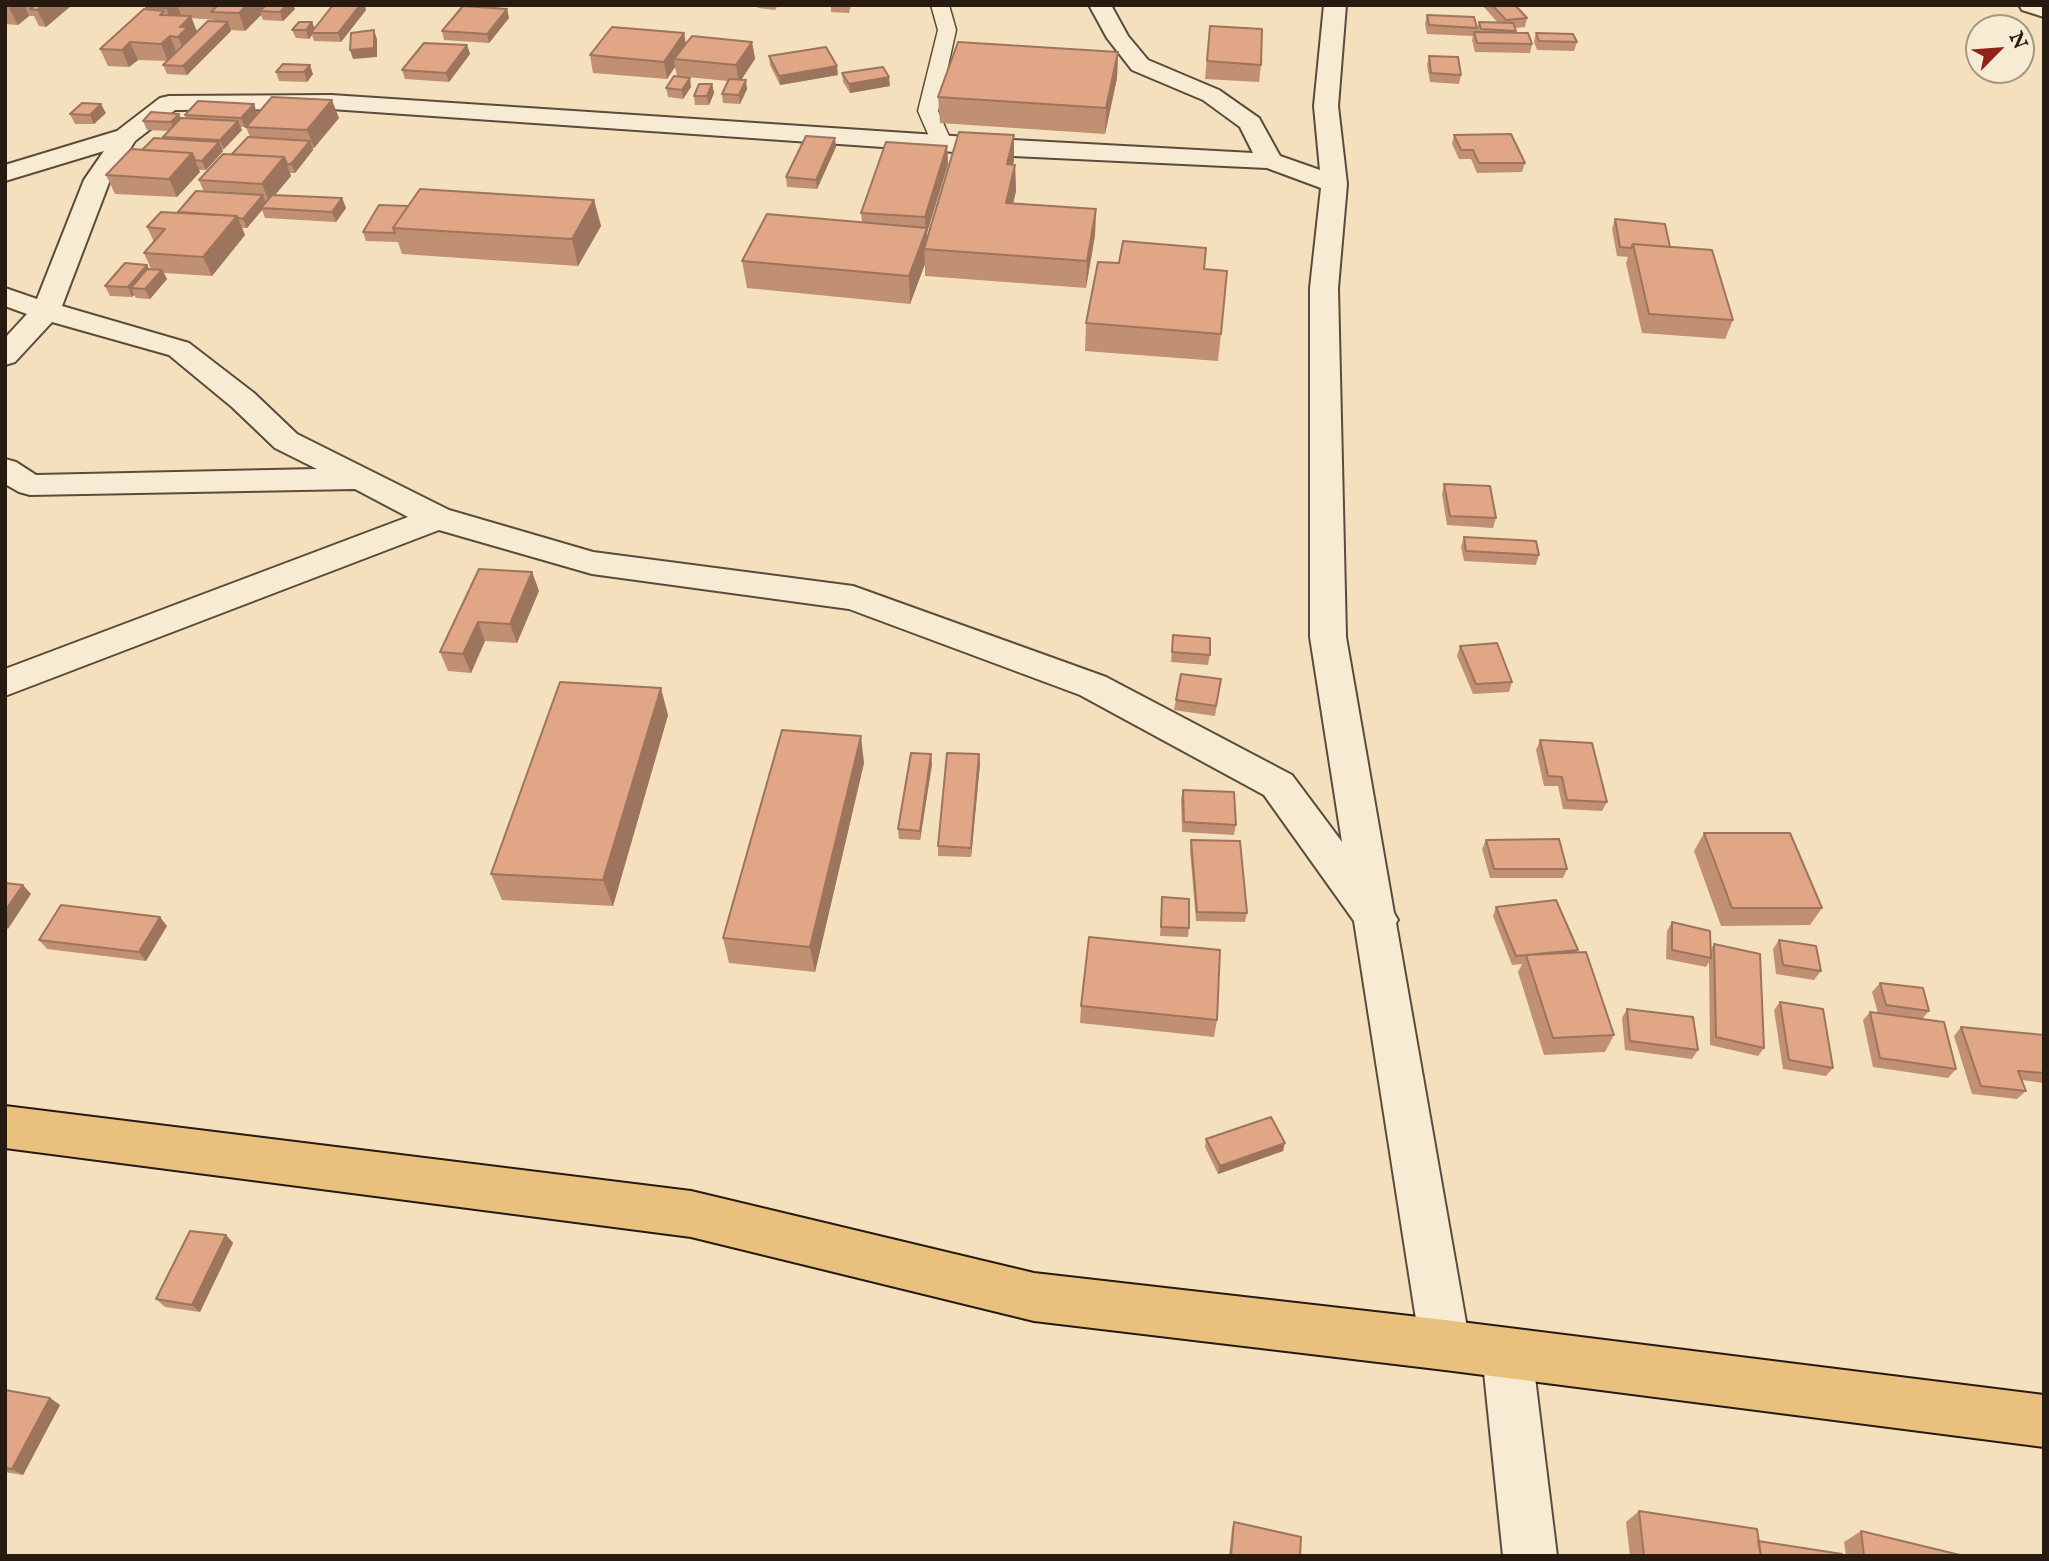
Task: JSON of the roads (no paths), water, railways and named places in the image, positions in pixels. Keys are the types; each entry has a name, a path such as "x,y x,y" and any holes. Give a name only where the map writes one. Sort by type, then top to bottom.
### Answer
{"highway":[{"path":"5,1127 691,1214 1034,1297 1446,1345 2044,1421"}],"street":[{"path":"1100,5 1118,38 1140,65 1211,95 1250,123 1270,161"},
{"path":"1335,5 1326,106 1334,184 1324,288 1328,637 1446,1345"},
{"path":"2030,5 2044,10"},
{"path":"5,356 46,311 97,180 126,136 169,103 331,102 942,143 1270,161 1334,184"},
{"path":"5,173 126,136"},
{"path":"5,296 46,311 180,349 243,400 286,441 438,518 592,563 853,598 1093,686 1278,785 1377,920"},
{"path":"5,468 30,485 360,478"},
{"path":"5,683 438,518"},
{"path":"1507,1353 1530,1556"}],"lane":[{"path":"940,5 947,30 928,111 942,143"}]}
